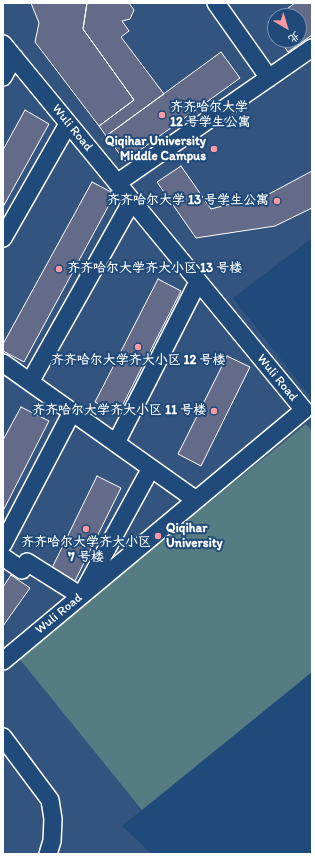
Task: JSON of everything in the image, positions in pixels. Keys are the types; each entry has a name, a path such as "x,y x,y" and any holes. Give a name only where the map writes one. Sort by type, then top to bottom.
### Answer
{"street":[{"path":"216,3 268,78"},
{"name":"Wuli Road","path":"3,44 304,410 3,661"},
{"path":"117,183 312,48"},
{"path":"3,77 14,57"},
{"path":"3,238 68,124"},
{"path":"30,382 132,201"},
{"path":"116,443 198,282"},
{"path":"3,363 196,500"},
{"path":"3,544 72,412"},
{"path":"3,557 22,570 27,562 81,596 151,468"},
{"path":"3,737 50,800 53,819 52,841 48,854"}],"shaded area":[{"name":"Qiqihar University","path":"3,3 312,3 312,238 233,298 312,399 312,672 122,826 152,854 3,854"}],"green space":[{"path":"306,424 312,431 312,672 142,810 18,657"}],"building":[{"path":"31,3 87,3 83,29 134,100 99,126 35,42 39,23"},
{"path":"87,3 129,3 134,10 130,19 122,21 129,31 121,37 164,94 106,136 99,126 134,100 83,29"},
{"path":"295,3 312,3 312,35 307,39 307,8 288,8"},
{"path":"285,48 294,48 288,52"},
{"name":"齐齐哈尔大学 12 号学生公寓","path":"221,52 240,78 125,161 106,136"},
{"path":"25,110 49,124 3,207 3,150"},
{"name":"齐齐哈尔大学 13 号学生公寓","path":"181,166 211,209 269,194 312,171 312,208 275,226 196,238 157,182"},
{"name":"齐齐哈尔大学齐大小区 13 号楼","path":"92,182 115,194 24,362 3,351 3,344"},
{"name":"齐齐哈尔大学齐大小区 12 号楼","path":"158,279 181,291 118,414 95,402"},
{"name":"齐齐哈尔大学齐大小区 11 号楼","path":"227,356 250,367 201,466 178,454"},
{"path":"21,407 49,421 3,511 3,440"},
{"name":"齐齐哈尔大学齐大小区 7 号楼","path":"97,476 121,488 75,581 51,570"},
{"path":"11,575 30,588 3,626 3,587"}],"place":[{"name":"齐齐哈尔大学 12 号学生公寓","path":"162,115"},
{"name":"Qiqihar University Middle Campus","path":"214,149"},
{"name":"齐齐哈尔大学 13 号学生公寓","path":"277,201"},
{"name":"齐齐哈尔大学齐大小区 13 号楼","path":"59,269"},
{"name":"齐齐哈尔大学齐大小区 12 号楼","path":"138,347"},
{"name":"齐齐哈尔大学齐大小区 11 号楼","path":"214,411"},
{"name":"齐齐哈尔大学齐大小区 7 号楼","path":"86,529"},
{"name":"Qiqihar University","path":"158,536"}]}
